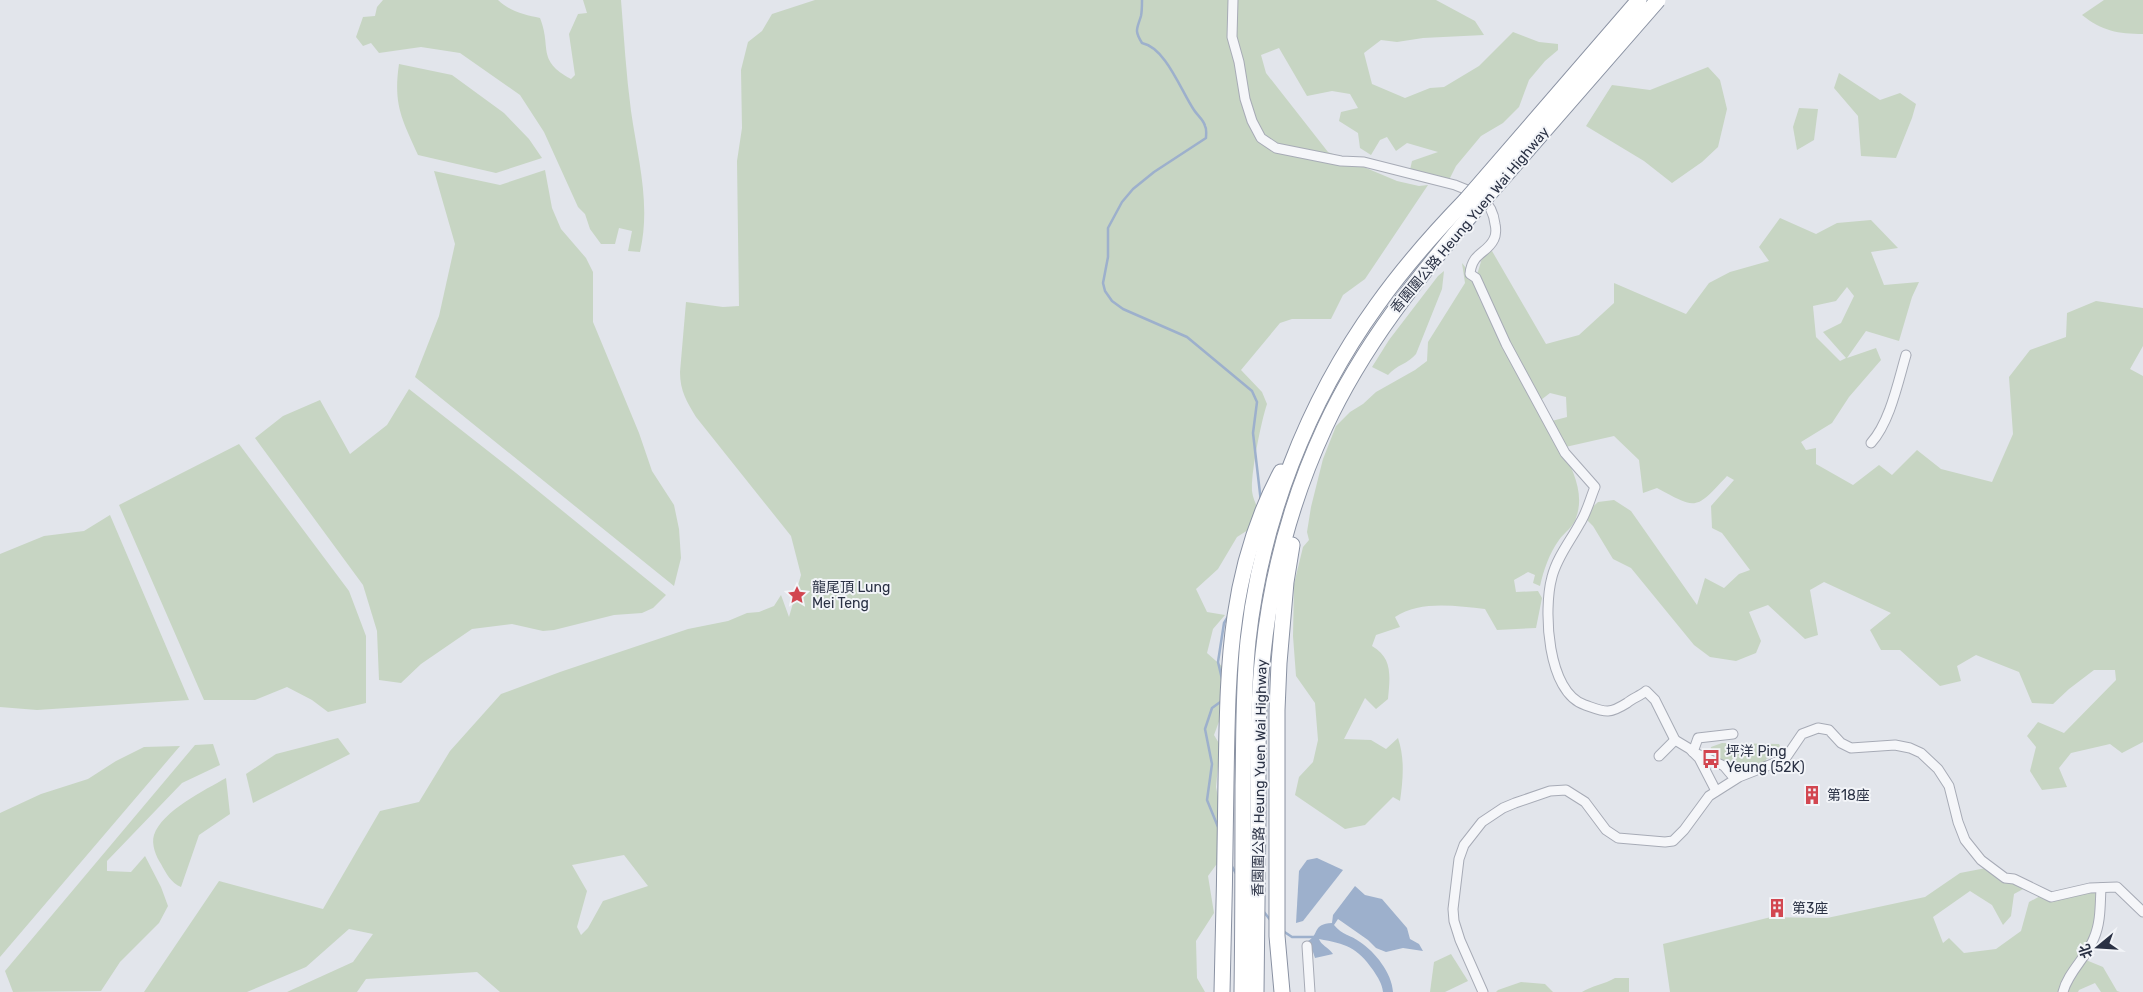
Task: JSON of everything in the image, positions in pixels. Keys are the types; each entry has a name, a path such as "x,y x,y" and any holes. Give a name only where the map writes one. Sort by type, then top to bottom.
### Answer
{"highway":[{"name":"香園圍公路 Heung Yuen Wai Highway","path":"1256,992 1260,684 1271,597 1287,529 1301,498 1325,428 1352,376 1383,325 1471,205 1639,0"},
{"name":"香園圍公路 Heung Yuen Wai Highway","path":"1242,992 1244,701 1246,660 1258,579 1277,491 1340,362 1377,305 1424,245 1471,205 1658,0"},
{"path":"1222,992 1230,650 1238,594 1249,546 1258,520 1277,491"},
{"path":"1282,992 1277,936 1276,710 1286,582 1301,498"}],"street":[{"path":"1233,0 1232,38 1239,62 1245,99 1252,121 1261,138 1276,148 1341,161 1364,162 1455,185 1488,202 1494,214 1496,229 1494,240 1475,257 1470,274 1476,278 1506,344 1565,453 1595,487 1582,520 1552,576 1548,623 1556,672 1560,681 1577,702 1604,710 1616,711 1646,691 1655,700 1676,740 1693,752 1724,766 1735,779"},
{"path":"1870,443 1877,436 1894,398 1906,355"},
{"path":"1483,992 1454,921 1455,881 1459,859 1464,845 1476,827 1503,808 1550,791 1566,790 1585,802 1606,830 1618,838 1673,841 1684,830 1709,796 1735,779 1785,759 1802,734 1815,728 1827,728 1841,743 1851,748 1890,745 1910,748 1922,754 1940,773 1951,791 1958,822 1965,840 1981,860 2005,878 2014,879 2051,897 2090,888 2117,888 2143,912"},
{"path":"1693,752 1698,738 1733,734"},
{"path":"1659,756 1676,740"},
{"path":"1693,752 1704,766 1716,791"},
{"path":"2063,992 2081,958 2094,939 2100,916 2101,888"},
{"path":"1307,946 1310,992"}],"green space":[{"path":"383,0 498,0 512,10 540,18 549,59 553,66 571,79 575,75 569,34 578,14 587,13 583,0 621,0 629,97 644,199 643,234 640,252 628,251 632,231 619,228 615,244 601,244 590,229 585,214 578,207 544,132 520,95 460,53 421,47 379,53 371,43 363,46 356,37 363,17 375,16 377,7"},
{"path":"815,0 1436,0 1475,21 1484,35 1423,38 1397,42 1381,40 1364,53 1372,84 1405,98 1430,88 1444,87 1479,66 1513,32 1539,42 1558,44 1558,50 1545,61 1529,80 1519,107 1503,123 1481,136 1456,166 1448,182 1410,170 1412,161 1438,152 1407,143 1396,151 1387,137 1380,140 1371,155 1360,148 1358,133 1339,121 1341,112 1358,108 1350,94 1332,91 1307,96 1279,48 1261,55 1266,73 1328,152 1397,181 1419,186 1428,185 1365,279 1343,295 1331,319 1292,319 1280,323 1241,370 1262,392 1267,404 1257,447 1252,483 1254,499 1265,524 1259,523 1237,537 1218,569 1196,589 1207,612 1225,615 1213,629 1207,653 1224,668 1221,716 1214,735 1220,745 1216,787 1230,858 1216,865 1208,876 1214,913 1196,941 1197,978 1205,992 500,992 477,972 366,979 357,992 287,992 353,962 373,934 349,929 306,967 247,992 144,992 219,881 323,909 380,811 419,802 450,751 501,694 688,629 728,621 747,613 759,612 774,606 781,595 789,617 801,575 791,536 696,417 687,401 680,379 686,302 723,307 739,306 737,161 742,128 741,70 748,42 762,31 772,14","holes":["624,855 648,886 603,901 588,928 581,935 577,927 587,891 572,865"]},
{"path":"2104,0 2143,0 2143,34 2126,33 2103,28 2082,15"},
{"path":"399,64 452,75 504,113 529,139 542,158 496,173 418,155 400,111 397,90"},
{"path":"1708,67 1720,80 1727,109 1718,147 1702,162 1672,183 1644,161 1586,126 1612,85 1650,90"},
{"path":"1839,73 1880,100 1900,93 1916,104 1896,158 1861,156 1858,116 1834,88"},
{"path":"1799,108 1818,109 1814,140 1797,150 1793,127"},
{"path":"545,170 552,208 561,229 586,258 593,272 593,322 639,433 652,471 674,505 679,529 681,558 674,586 415,377 439,316 455,244 434,171 500,185"},
{"path":"1780,218 1816,234 1837,223 1871,220 1898,248 1871,252 1884,285 1919,282 1912,297 1899,341 1866,331 1847,358 1876,348 1881,360 1849,397 1832,423 1801,442 1806,450 1816,448 1816,464 1853,485 1879,465 1892,475 1917,450 1941,469 1992,482 2013,434 2009,377 2030,350 2066,337 2067,313 2096,301 2143,308 2143,346 2130,369 2143,376 2143,742 2122,753 2110,744 2071,753 2059,768 2067,787 2042,790 2030,771 2036,747 2027,736 2038,722 2064,733 2116,680 2115,670 2094,670 2053,704 2032,703 2019,672 1976,655 1957,666 1961,681 1940,686 1900,650 1881,650 1870,630 1891,613 1824,582 1810,590 1818,635 1805,639 1768,605 1749,612 1761,641 1756,653 1736,661 1710,657 1694,645 1631,568 1613,559 1593,526 1583,516 1598,502 1614,500 1631,511 1697,605 1705,578 1724,588 1739,574 1750,570 1722,533 1712,528 1711,506 1734,480 1727,476 1702,501 1695,503 1681,500 1657,488 1643,493 1639,460 1614,436 1561,448 1570,464 1578,491 1579,500 1576,518 1552,551 1540,586 1533,583 1535,575 1528,572 1514,580 1516,592 1538,591 1542,598 1536,628 1497,630 1485,609 1427,606 1416,608 1395,617 1400,627 1376,635 1372,646 1384,656 1389,669 1388,699 1376,709 1365,698 1344,739 1371,740 1386,749 1398,738 1403,769 1400,801 1393,797 1365,825 1345,829 1295,795 1299,777 1313,762 1318,740 1315,703 1296,676 1293,636 1294,584 1303,547 1309,540 1307,532 1311,507 1323,459 1336,426 1350,412 1363,404 1376,392 1427,361 1428,342 1465,283 1462,263 1473,277 1479,298 1528,393 1476,278 1483,255 1492,251 1546,344 1579,335 1614,303 1614,283 1686,314 1709,283 1730,272 1769,261 1759,247","holes":["1847,287 1854,296 1841,323 1823,332 1846,358 1840,361 1816,337 1813,306 1836,301","1550,393 1566,397 1567,417 1548,422 1537,403"]},
{"path":"1444,271 1442,289 1416,354 1388,375 1372,367 1389,340 1438,276"},
{"path":"409,389 666,595 653,608 642,613 614,615 554,630 543,631 512,624 472,629 421,664 401,683 379,680 377,631 363,585 255,438 283,416 320,400 350,454 387,425"},
{"path":"239,444 349,591 366,636 366,703 328,712 312,700 287,687 255,700 204,700 119,505"},
{"path":"110,515 189,700 37,710 0,707 0,554 44,536 84,531"},
{"path":"338,738 350,754 253,803 246,774 276,754"},
{"path":"1722,743 1779,744 1782,750 1779,754 1766,759 1767,762 1736,773 1727,763 1710,754 1711,747"},
{"path":"213,744 220,765 182,783 107,861 107,871 131,872 145,856 161,887 168,906 159,923 120,962 101,991 13,992 5,971 195,745"},
{"path":"180,746 0,957 0,813 41,794 88,779 116,761 144,747"},
{"path":"226,778 230,814 199,835 181,887 169,877 157,858 153,839 154,835 166,818 185,802"},
{"path":"1986,868 2025,888 2014,894 2011,916 2003,925 1992,905 1970,891 1933,917 1943,943 1949,938 1964,953 1996,949 2021,931 2029,902 2044,894 2101,888 2099,920 2081,958 2103,967 2117,991 2120,992 2101,992 2095,983 2078,992 1670,992 1663,944 1771,917 1827,918 1925,897 1960,873"},
{"path":"1451,954 1468,981 1445,992 1430,992 1434,962"},
{"path":"1615,978 1629,978 1629,992 1582,992 1607,982"},
{"path":"1521,982 1545,984 1553,992 1496,992"}],"water":[{"path":"1317,858 1343,870 1303,921 1296,923 1299,871 1307,860"},
{"path":"1355,886 1365,895 1382,899 1407,928 1410,939 1419,944 1423,951 1403,948 1386,952 1376,948 1368,940 1338,919 1334,925 1337,928 1366,946 1377,957 1390,978 1393,992 1383,992 1381,983 1373,970 1356,951 1344,945 1319,939 1333,954 1315,958 1313,952 1307,946 1308,941 1321,925 1332,923 1333,915"}],"waterway":[{"path":"1142,0 1137,29 1139,39 1166,61 1203,122 1206,129 1206,138 1154,172 1133,189 1122,202 1108,228 1108,257 1103,283 1105,291 1112,301 1123,309 1187,337 1252,391 1257,402 1253,433 1261,502"},
{"path":"1222,679 1218,662 1224,623 1229,615"},
{"path":"1218,827 1207,800 1212,764 1205,729 1212,708 1223,700"},
{"path":"1231,865 1237,875"},
{"path":"1264,912 1271,921"},
{"path":"1283,931 1292,937 1316,937"}],"place":[{"name":"龍尾頂 Lung Mei Teng","path":"797,595"},
{"name":"坪洋 Ping Yeung (52K)","path":"1711,759"},
{"name":"第18座","path":"1812,795"},
{"name":"第3座","path":"1777,908"}]}
